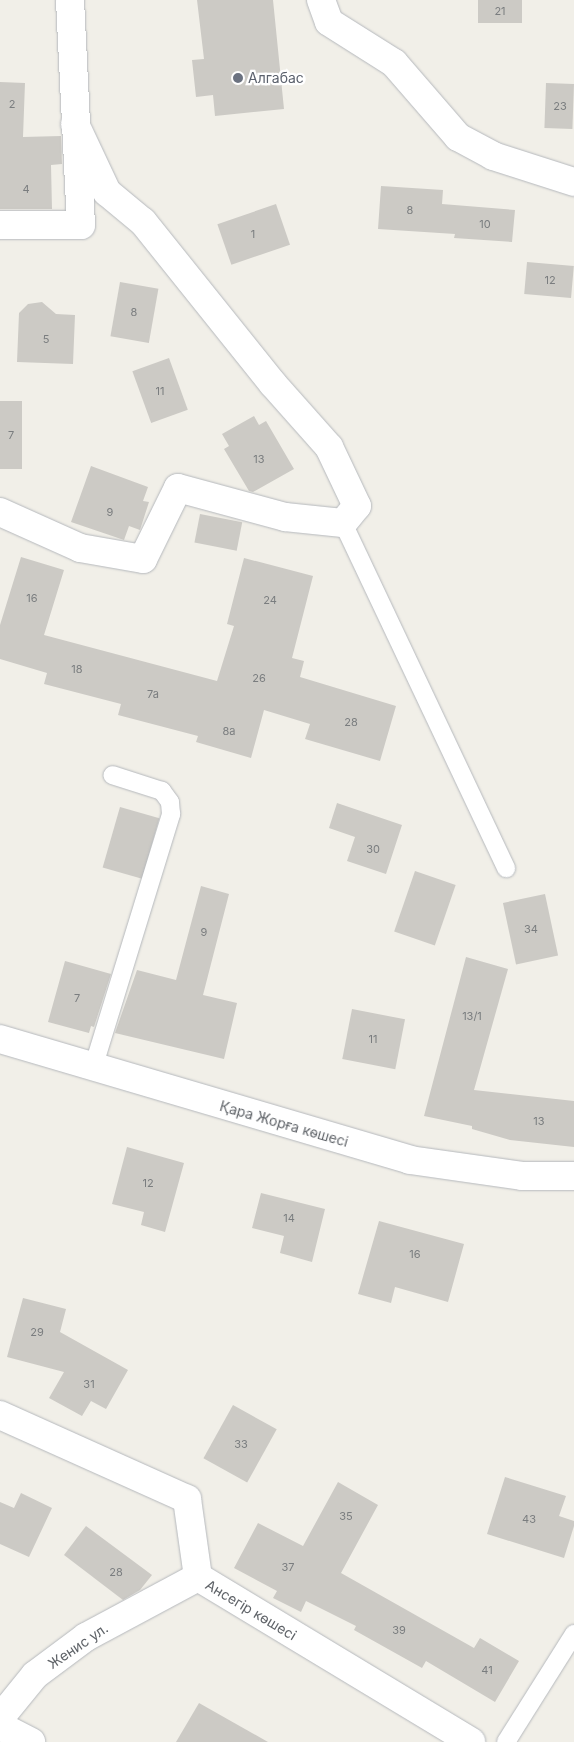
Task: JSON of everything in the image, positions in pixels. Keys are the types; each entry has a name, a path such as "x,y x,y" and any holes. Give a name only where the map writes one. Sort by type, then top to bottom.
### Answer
{"street":[{"path":"0,225 81,225 70,0"},
{"path":"320,0 329,22 394,63 458,137 493,156 574,182"},
{"path":"0,512 80,548 143,559 178,488 285,517 343,523 357,506 329,447 221,320 144,222 106,192 75,124"},
{"name":"Қара Жорға көшесі","path":"0,1039 410,1160 522,1176 574,1176"},
{"name":"Ансегір көшесі","path":"0,1415 187,1499 198,1577 471,1742"},
{"name":"Женис ул.","path":"0,1718 35,1675 86,1637 198,1577"},
{"path":"0,1726 31,1742"}],"lane":[{"path":"343,523 506,868"},
{"path":"93,1068 172,814 170,802 162,791 112,775"},
{"path":"506,1742 574,1634"}],"building":[{"name":"Алгабас","path":"197,0 273,0 284,109 215,116 213,95 196,97 192,60 204,59"},
{"path":"478,0 522,0 522,23 478,23"},
{"path":"0,82 25,83 23,137 61,136 62,164 51,165 52,209 0,209"},
{"path":"546,83 574,84 572,129 544,128"},
{"path":"381,186 443,190 442,204 515,210 512,242 454,238 455,234 378,229"},
{"path":"276,204 290,245 231,265 217,224"},
{"path":"527,262 574,266 571,298 524,294"},
{"path":"120,282 158,289 149,343 110,336"},
{"path":"42,302 56,314 75,315 73,364 17,362 19,313 28,304"},
{"path":"169,358 188,410 151,423 132,371"},
{"path":"0,401 22,401 22,469 0,469"},
{"path":"254,416 259,425 266,421 294,469 253,492 249,491 224,449 229,446 222,434"},
{"path":"91,466 148,487 143,501 149,502 140,530 129,526 124,540 71,522"},
{"path":"200,514 242,522 237,551 194,542"},
{"path":"21,557 64,570 44,635 217,681 234,626 227,624 244,558 313,576 292,658 304,661 300,677 396,706 380,761 305,739 310,724 264,710 251,758 196,742 198,736 118,715 121,704 44,684 47,673 0,659 0,625"},
{"path":"337,803 402,825 386,874 347,861 355,837 329,828"},
{"path":"120,807 159,818 142,879 103,868"},
{"path":"415,871 456,885 435,946 394,932"},
{"path":"201,886 229,894 203,995 237,1003 224,1059 115,1033 137,970 176,980"},
{"path":"545,894 558,956 516,965 503,903"},
{"path":"466,957 508,969 474,1090 574,1101 574,1147 510,1140 472,1129 472,1126 424,1116"},
{"path":"65,961 111,974 94,1027 91,1026 89,1033 48,1022"},
{"path":"352,1009 405,1019 395,1069 342,1059"},
{"path":"127,1147 184,1163 165,1232 141,1225 144,1212 112,1204"},
{"path":"261,1193 325,1209 312,1262 280,1253 284,1236 252,1228"},
{"path":"379,1221 464,1244 448,1302 395,1287 391,1303 358,1294"},
{"path":"23,1298 66,1309 60,1332 128,1370 106,1409 91,1401 82,1416 49,1398 64,1372 7,1357"},
{"path":"233,1405 277,1429 247,1483 203,1458"},
{"path":"505,1477 566,1496 559,1516 574,1521 574,1526 564,1558 487,1534"},
{"path":"338,1482 378,1505 341,1573 474,1648 480,1638 519,1661 495,1702 426,1661 422,1668 354,1630 356,1626 306,1601 301,1612 273,1598 277,1591 234,1568 258,1523 303,1546"},
{"path":"21,1493 52,1508 29,1557 0,1544 0,1502 14,1508"},
{"path":"86,1526 152,1575 140,1590 123,1600 64,1555"},
{"path":"199,1703 268,1742 176,1742"}],"place":[{"name":"Алгабас","path":"238,78"}]}
